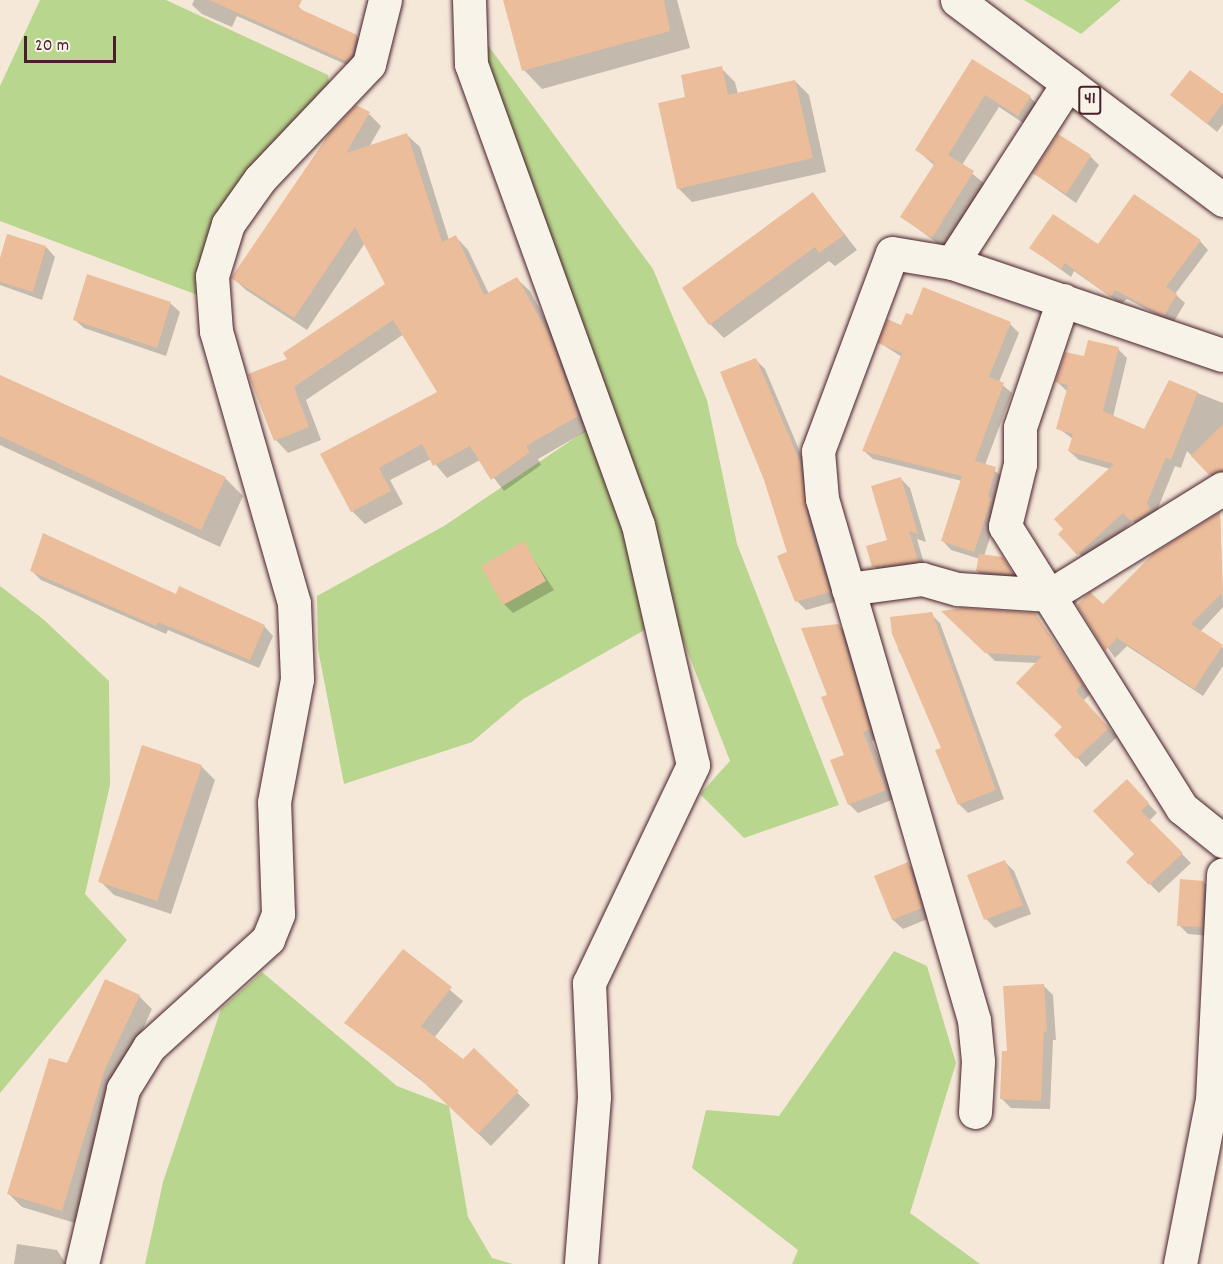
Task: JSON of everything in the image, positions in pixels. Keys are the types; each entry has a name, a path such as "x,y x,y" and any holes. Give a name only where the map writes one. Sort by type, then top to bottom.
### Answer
{"street":[{"path":"82,1264 123,1089 148,1047 268,939 278,914 274,802 297,679 294,603 216,331 212,276 228,224 260,179 369,64 385,0"},
{"path":"469,0 471,64 638,525 693,765 589,983 594,1097 581,1264"},
{"name":"41","path":"957,0 1223,200"},
{"path":"952,263 1068,83"},
{"path":"975,1112 978,1061 974,1020 822,499 818,452 892,253 952,263 1222,356"},
{"path":"1063,300 1020,427 1020,464 1005,526 1182,808 1223,841"},
{"path":"848,589 922,579 958,589 1050,595 1223,488"},
{"path":"1180,1264 1212,1100 1223,874"}],"green space":[{"path":"40,0 166,0 328,75 330,88 200,296 0,221 0,86"},
{"path":"1024,0 1121,0 1081,34"},
{"path":"470,21 653,269 707,400 737,544 839,805 744,838 700,794 730,761 681,635 638,483"},
{"path":"591,427 624,516 648,628 523,699 472,742 344,784 318,649 317,596 444,526"},
{"path":"0,586 43,619 109,681 110,785 85,894 127,940 0,1093"},
{"path":"894,951 927,966 956,1063 910,1213 980,1264 792,1264 798,1250 692,1168 706,1110 779,1116"},
{"path":"262,972 397,1086 449,1106 468,1217 492,1258 513,1264 145,1264 163,1182 221,1009"}],"building":[{"path":"209,0 302,0 298,8 357,35 352,55 346,61"},
{"path":"503,0 664,0 670,31 522,71"},
{"path":"972,59 1031,96 1018,116 985,95 948,155 974,171 932,238 900,217 935,163 915,150"},
{"path":"722,66 728,95 795,80 813,158 677,189 658,103 685,97 681,75"},
{"path":"1190,70 1223,94 1223,103 1207,124 1170,95"},
{"path":"356,105 370,112 346,153 407,133 442,242 456,235 484,295 517,277 551,339 578,416 526,446 530,452 491,480 470,446 433,466 422,444 379,468 391,491 351,512 320,454 437,392 393,320 294,387 309,427 274,441 248,374 287,359 283,353 385,284 355,227 294,318 231,278 329,134"},
{"path":"1058,134 1091,155 1066,194 1032,173"},
{"path":"813,192 844,235 819,253 815,247 709,325 682,288"},
{"path":"1134,194 1201,240 1166,287 1177,294 1164,316 1115,290 1111,297 1065,263 1061,269 1029,248 1053,214 1098,244"},
{"path":"7,234 46,246 33,292 0,282 0,258"},
{"path":"87,274 171,302 157,348 73,320"},
{"path":"923,287 1011,322 989,377 1004,383 975,461 996,467 988,497 992,498 974,552 941,541 962,476 862,451 902,353 878,343 887,319 901,325 906,313 912,315"},
{"path":"1088,340 1119,347 1103,411 1144,429 1169,380 1198,392 1171,460 1166,457 1147,503 1151,510 1132,522 1123,513 1077,555 1058,534 1063,529 1054,519 1114,464 1068,451 1073,434 1056,429 1068,385 1055,382 1065,352 1084,356"},
{"path":"756,358 800,462 809,525 830,592 795,602 777,556 787,552 764,480 720,372"},
{"path":"0,375 226,477 201,530 0,436"},
{"path":"1223,424 1223,469 1209,475 1191,456"},
{"path":"901,477 918,534 909,531 918,561 872,567 866,546 887,540 871,486"},
{"path":"1220,512 1223,592 1191,624 1223,645 1194,689 1117,638 1105,651 1077,605 1090,592 1103,604 1154,553"},
{"path":"43,533 176,594 179,586 265,625 250,660 158,622 156,626 30,571"},
{"path":"524,541 546,581 503,605 481,566"},
{"path":"979,554 1003,557 1013,574 976,571"},
{"path":"965,608 1035,613 1082,684 1076,691 1109,728 1076,759 1054,735 1062,727 1016,683 1042,656 985,653 941,611"},
{"path":"932,612 996,790 958,805 935,750 941,748 892,634 890,617"},
{"path":"839,624 870,729 863,732 886,790 848,805 830,760 844,755 821,697 827,695 801,628"},
{"path":"142,745 202,765 157,901 98,882"},
{"path":"1127,779 1149,803 1141,811 1183,853 1149,885 1126,862 1134,854 1093,811"},
{"path":"1005,860 1023,905 984,920 967,875"},
{"path":"908,862 922,908 892,920 874,876"},
{"path":"1180,879 1204,881 1202,927 1177,926"},
{"path":"403,949 452,987 421,1026 463,1059 474,1048 519,1091 478,1134 417,1076 344,1023"},
{"path":"105,979 140,995 105,1069 62,1211 7,1194 49,1058 67,1063"},
{"path":"1044,984 1047,1031 1044,1032 1041,1101 1000,1099 1002,1051 1007,1051 1003,986"}]}
